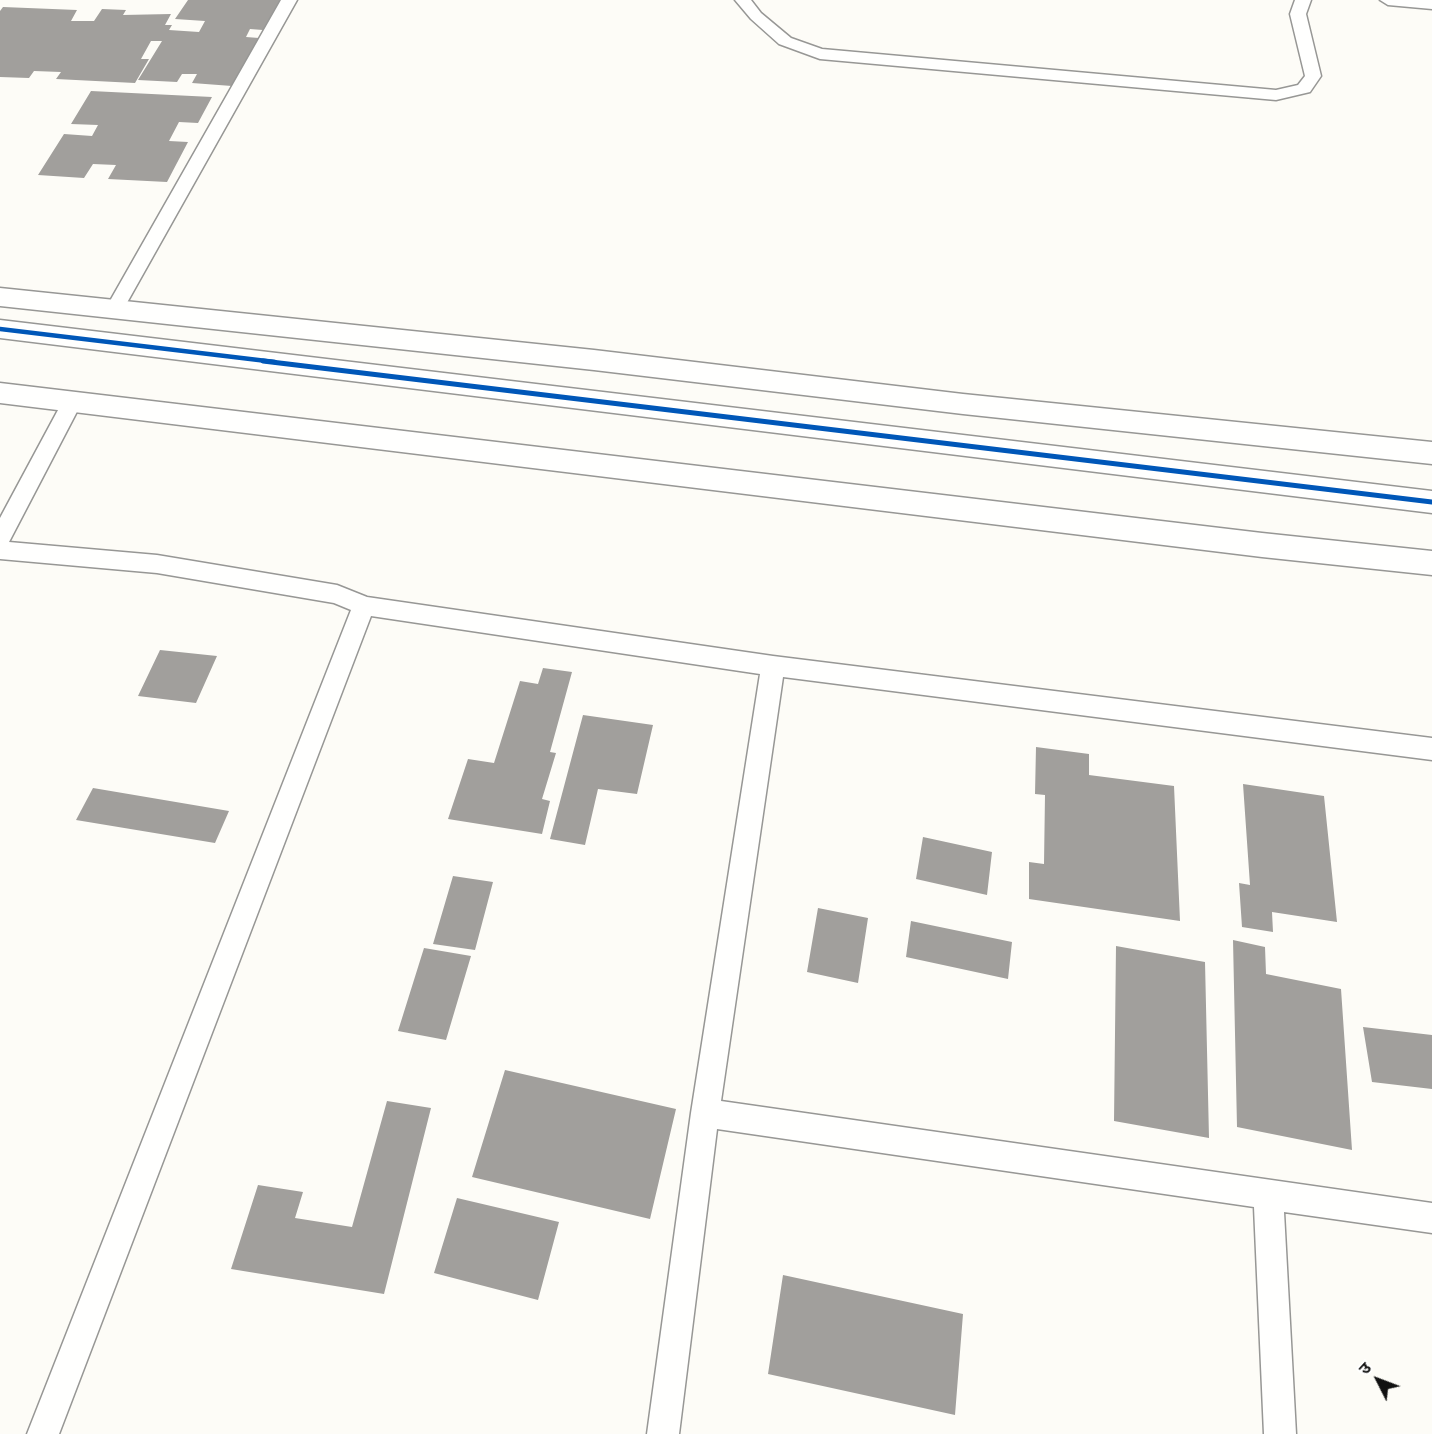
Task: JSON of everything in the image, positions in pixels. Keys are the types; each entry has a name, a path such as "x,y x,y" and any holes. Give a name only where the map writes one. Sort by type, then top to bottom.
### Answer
{"street":[{"path":"0,297 594,360 963,404 1432,453"},
{"path":"0,329 1432,502"},
{"path":"0,393 1251,544 1432,563"}],"lane":[{"path":"115,308 289,0"},
{"path":"743,0 756,16 785,41 820,54 1276,95 1304,89 1313,76 1298,14 1304,0"},
{"path":"1388,0 1423,2"},
{"path":"0,538 72,402"},
{"path":"0,550 157,564 337,594 364,606 773,666 1432,749"},
{"path":"43,1434 364,606"},
{"path":"663,1434 705,1113 773,666"},
{"path":"705,1113 1432,1218"},
{"path":"1268,1195 1280,1434"}],"building":[{"path":"188,0 280,0 263,30 250,29 246,37 259,38 232,86 192,83 197,74 182,74 177,82 138,80 162,41 151,41 141,59 149,59 135,83 56,79 61,72 34,71 29,78 0,77 0,11 3,7 77,10 71,21 94,21 102,9 126,10 123,15 171,14 165,25 172,25 169,30 199,32 205,21 175,19"},
{"path":"91,91 212,97 198,123 179,122 169,141 188,142 167,182 108,179 116,165 93,164 84,178 38,175 64,134 92,136 98,125 71,124"},
{"path":"160,650 217,656 196,703 138,696"},
{"path":"543,668 572,672 550,752 556,753 542,799 550,801 542,834 448,819 468,759 494,763 520,681 538,684"},
{"path":"583,715 653,725 637,794 598,789 585,845 550,839"},
{"path":"1036,747 1089,754 1089,775 1174,786 1180,921 1029,899 1029,862 1044,864 1045,795 1035,794"},
{"path":"1243,784 1324,796 1337,922 1272,912 1273,932 1242,927 1239,883 1250,885"},
{"path":"93,788 229,811 215,843 76,820"},
{"path":"923,837 992,852 987,895 916,879"},
{"path":"453,876 493,882 475,950 433,944"},
{"path":"818,908 868,918 858,983 807,972"},
{"path":"911,921 1012,942 1008,979 906,957"},
{"path":"1233,940 1265,947 1266,974 1341,989 1352,1150 1237,1127"},
{"path":"1116,946 1205,962 1209,1138 1114,1121"},
{"path":"424,948 471,956 446,1040 398,1031"},
{"path":"1363,1027 1432,1035 1432,1089 1372,1082"},
{"path":"505,1070 676,1109 650,1219 472,1177"},
{"path":"387,1101 431,1108 384,1294 231,1269 258,1185 303,1192 295,1218 352,1227"},
{"path":"457,1198 559,1222 538,1300 434,1273"},
{"path":"783,1275 963,1314 955,1415 768,1374"}],"cycle path":[{"path":"0,329 1432,502"}]}
